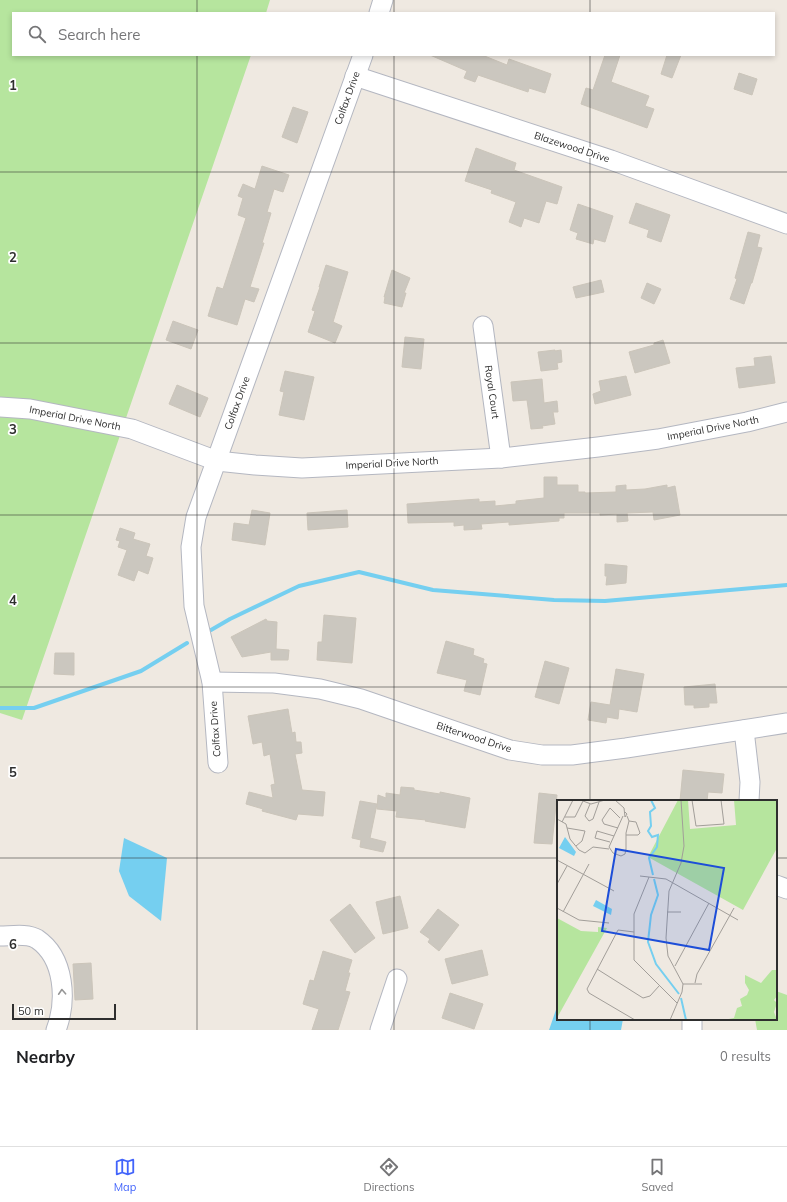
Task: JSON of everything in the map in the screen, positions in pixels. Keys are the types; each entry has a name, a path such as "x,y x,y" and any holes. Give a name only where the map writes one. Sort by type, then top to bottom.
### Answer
{"street":[{"path":"378,12 383,0"},
{"name":"Colfax Drive","path":"218,763 212,682 194,606 191,547 196,517 363,56"},
{"name":"Blazewood Drive","path":"355,76 611,160 787,224"},
{"name":"Royal Court","path":"483,326 501,458"},
{"name":"Imperial Drive North","path":"0,407 30,409 132,429 217,461 302,468 501,458 598,447 658,439 747,422 787,412"},
{"name":"Bitterwood Drive","path":"212,682 274,683 327,691 361,699 510,750 542,755 572,755 787,723"},
{"path":"744,730 750,782 749,800"},
{"path":"777,885 787,889"},
{"path":"0,936 22,936 36,939 50,952 61,975 62,997 60,1019 56,1030"},
{"path":"380,1030 397,979"}],"green space":[{"path":"0,0 270,0 266,12 12,12 12,56 251,56 22,720 0,713"},
{"path":"777,991 787,995 787,1030 757,1030 755,1020 777,1020"}],"water":[{"path":"124,838 167,858 161,921 129,896 119,871"},
{"path":"557,1007 557,1020 623,1020 621,1030 549,1030"}],"building":[{"path":"432,56 484,56 507,65 509,59 551,74 545,93 529,88 528,92 478,75 475,82 464,78 467,71"},
{"path":"605,56 620,56 611,82 649,96 645,106 654,109 647,128 581,104 586,88 593,90"},
{"path":"667,56 681,56 672,78 661,74"},
{"path":"739,73 757,79 752,95 734,89"},
{"path":"293,107 308,112 297,143 282,137"},
{"path":"476,148 516,163 514,170 562,187 557,204 546,201 539,223 524,218 521,227 509,222 516,202 491,193 492,190 465,181"},
{"path":"262,166 289,175 283,192 274,189 267,212 271,213 262,243 264,243 250,287 259,289 254,302 245,299 237,325 208,316 217,287 223,289 246,218 238,215 243,198 238,196 243,184 255,189"},
{"path":"636,203 670,215 661,242 647,237 649,230 629,223"},
{"path":"578,204 613,216 605,242 594,239 593,244 576,239 578,233 570,230"},
{"path":"748,232 760,235 757,247 762,248 744,304 730,299 737,279 735,278"},
{"path":"326,265 348,272 333,322 342,326 335,343 308,332 315,311 312,310"},
{"path":"392,270 410,278 404,293 406,293 402,307 384,303 384,297"},
{"path":"601,280 604,292 576,298 573,287"},
{"path":"647,283 661,289 654,304 641,298"},
{"path":"173,321 198,330 191,349 166,340"},
{"path":"405,337 424,339 421,369 402,367"},
{"path":"663,340 670,363 635,373 629,352 654,345 654,343"},
{"path":"561,350 562,362 557,363 558,369 541,371 538,352"},
{"path":"771,356 775,383 739,388 736,368 755,366 754,358"},
{"path":"285,371 314,377 304,420 279,415 284,392 280,391"},
{"path":"626,376 631,395 595,404 593,394 601,391 599,381"},
{"path":"542,379 544,403 557,401 558,412 553,412 555,424 542,426 543,428 531,429 527,400 513,401 511,382"},
{"path":"177,385 208,398 200,417 169,404"},
{"path":"544,477 557,477 557,485 578,485 578,492 585,493 616,492 616,486 626,485 626,490 645,489 667,485 667,488 675,486 680,515 654,520 653,512 627,513 628,521 617,522 617,514 600,515 600,513 564,513 564,518 559,518 559,521 509,525 509,522 481,524 482,529 464,530 464,525 454,526 454,522 408,523 407,504 479,499 479,502 495,501 495,506 516,504 516,501 544,498"},
{"path":"252,510 270,513 265,545 232,540 234,523 249,525"},
{"path":"347,510 348,527 308,530 307,513"},
{"path":"120,528 135,533 133,539 150,544 146,556 153,558 148,574 138,570 134,581 118,575 127,550 118,547 120,541 116,540"},
{"path":"605,564 627,566 626,583 606,585 607,576 605,576"},
{"path":"324,615 356,618 352,663 317,660 318,642 322,642"},
{"path":"266,619 267,621 277,622 276,649 289,650 288,660 271,660 271,652 242,657 231,637"},
{"path":"446,641 474,649 473,655 484,659 483,663 487,664 480,695 464,691 467,680 437,673"},
{"path":"55,653 74,653 74,675 54,674"},
{"path":"545,661 569,668 559,704 535,697"},
{"path":"616,669 644,674 637,712 619,709 618,719 607,717 606,723 588,720 591,702 610,705"},
{"path":"715,684 717,703 709,703 709,707 694,708 694,705 685,705 684,687"},
{"path":"288,709 292,733 295,732 296,742 301,742 302,753 295,754 302,790 325,792 323,816 298,814 296,820 262,811 263,809 246,804 249,792 273,798 271,785 275,784 270,754 264,756 262,742 253,744 248,716"},
{"path":"683,770 724,774 722,793 708,792 707,800 680,800"},
{"path":"401,787 414,788 414,790 440,794 440,792 470,798 465,828 425,821 426,820 396,817 397,811 377,809 378,795 386,798 386,793 400,795"},
{"path":"539,793 557,795 552,844 534,843"},
{"path":"360,801 377,804 370,838 386,842 383,852 360,847 361,840 352,838"},
{"path":"400,896 408,928 383,934 376,902"},
{"path":"350,904 375,938 355,953 330,920"},
{"path":"438,909 459,925 439,951 428,942 430,939 420,932"},
{"path":"482,950 488,975 452,984 445,959"},
{"path":"323,951 352,960 345,991 350,992 338,1030 312,1030 319,1009 303,1004 310,980 314,981"},
{"path":"91,963 93,999 75,1000 73,964"},
{"path":"450,993 483,1004 474,1029 442,1018"}],"waterway":[{"path":"211,630 230,619 299,586 359,572 433,590 554,600 605,601 787,585"},
{"path":"0,708 34,708 141,671 187,643"}]}
